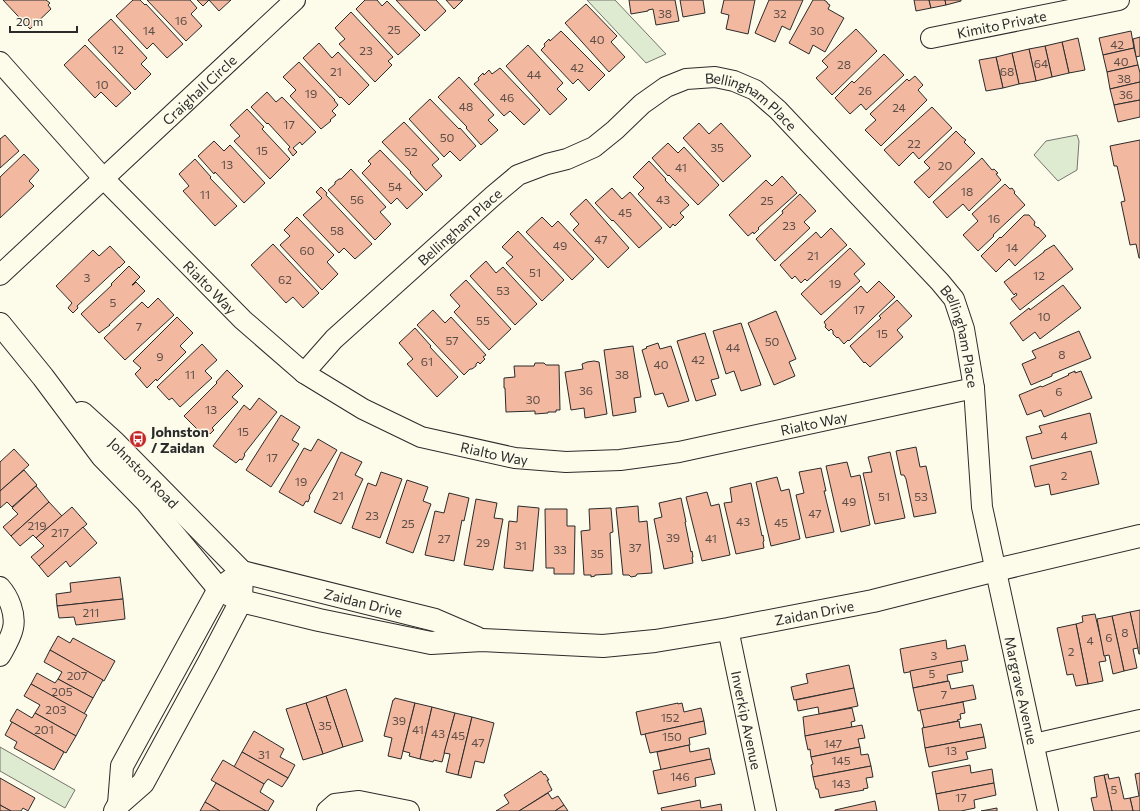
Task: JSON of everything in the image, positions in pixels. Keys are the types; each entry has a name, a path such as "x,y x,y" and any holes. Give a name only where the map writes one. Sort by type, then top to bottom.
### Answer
{"street":[{"name":"Craighall Circle","path":"0,275 295,0"},
{"name":"Kimito Private","path":"931,38 1119,0"},
{"path":"0,62 104,179"},
{"name":"Bellingham Place","path":"304,373 334,339 518,175 547,164 567,159 594,147 615,130 642,104 666,87 686,79 715,78 734,81 755,90 778,110 954,299 964,329 974,388 982,507 996,570"},
{"name":"Rialto Way","path":"104,179 243,320 304,373 362,409 421,437 515,458 566,462 620,460 679,452 974,388"},
{"name":"Johnston Road","path":"0,324 43,377 102,456 146,501 219,590 241,600"},
{"name":"Johnston Road","path":"43,377 115,443 242,572"},
{"name":"Zaidan Drive","path":"241,600 319,620 431,643 482,640 603,646 655,641 728,629 873,601 1140,536"},
{"name":"Margrave Avenue","path":"996,570 1048,811"},
{"path":"117,808 122,766 219,590 242,572"},
{"path":"117,808 143,783 205,669 241,600 242,572"},
{"name":"Zaidan Drive","path":"242,572 435,620 482,640"},
{"path":"0,587 4,591 12,609 14,627 0,656"},
{"name":"Inverkip Avenue","path":"728,629 766,811"},
{"path":"1034,744 1140,720"},
{"path":"326,811 335,804 359,801 409,811"}],"green space":[{"path":"587,0 615,0 666,54 646,63"},
{"path":"1077,135 1079,141 1077,170 1058,181 1034,155 1046,141"},
{"path":"0,747 75,790 65,808 0,771"}],"building":[{"path":"3,0 46,0 50,3 48,5 51,9 30,29"},
{"path":"133,0 140,0 145,5 146,4 183,44 167,58 153,43 147,49 116,16"},
{"path":"147,0 190,0 197,8 191,14 202,26 186,41"},
{"path":"197,0 209,0 203,6"},
{"path":"209,0 231,0 219,11"},
{"path":"365,0 377,0 382,6 387,1 420,35 398,55 356,9"},
{"path":"396,0 436,0 446,11 425,31"},
{"path":"446,0 463,0 454,9"},
{"path":"629,0 675,0 679,21 656,25 653,9 631,14"},
{"path":"680,0 703,0 705,13 683,17"},
{"path":"724,0 755,0 748,34 726,29 729,15 721,13"},
{"path":"769,0 803,0 790,30 782,26 775,42 755,33"},
{"path":"813,0 824,0 830,5 828,9 844,18 825,52 813,45 809,54 789,43"},
{"path":"914,0 929,0 931,8 916,11"},
{"path":"929,0 945,0 946,5 931,8"},
{"path":"945,0 961,0 961,1 946,5"},
{"path":"586,4 617,36 611,42 625,57 609,72 565,23"},
{"path":"351,12 393,57 388,61 392,65 375,82 339,44 345,39 335,28"},
{"path":"111,19 147,58 141,64 151,74 135,90 88,40"},
{"path":"856,29 877,51 832,95 816,78 828,67 822,61"},
{"path":"561,31 605,75 589,91 578,79 573,84 541,50 549,39 550,41"},
{"path":"1131,31 1134,48 1103,55 1099,38"},
{"path":"1140,37 1140,56 1136,57 1133,39"},
{"path":"1078,38 1085,70 1069,73 1062,42"},
{"path":"1062,42 1069,73 1052,77 1045,46"},
{"path":"319,43 332,58 338,52 369,85 349,105 341,97 340,98 303,58"},
{"path":"85,45 131,93 116,107 101,92 95,98 64,65"},
{"path":"528,45 563,83 557,89 567,99 550,115 506,66"},
{"path":"1045,46 1052,77 1036,81 1029,49"},
{"path":"1134,48 1138,65 1107,72 1103,55"},
{"path":"1029,49 1036,81 1019,84 1012,53"},
{"path":"1012,53 1019,84 1003,88 996,57"},
{"path":"884,54 904,75 866,110 861,104 850,114 835,98 852,81 854,83"},
{"path":"996,57 1003,88 986,91 979,60"},
{"path":"299,62 338,105 332,111 336,115 321,129 290,96 296,90 283,77"},
{"path":"1138,65 1140,82 1110,89 1107,72"},
{"path":"500,68 540,110 524,125 510,111 504,116 474,84 479,80 478,78 483,73 484,75 489,70 492,74"},
{"path":"915,76 923,85 918,90 927,100 881,146 865,130 876,120 870,114 907,79 909,81"},
{"path":"459,77 494,115 488,120 498,130 481,145 466,128 467,127 438,97"},
{"path":"1140,82 1140,100 1114,105 1110,89"},
{"path":"267,92 276,102 282,97 316,132 302,145 300,142 293,148 297,152 293,156 288,149 290,147 251,107"},
{"path":"430,99 476,146 460,161 450,151 444,157 409,119"},
{"path":"1140,100 1140,117 1118,122 1114,105"},
{"path":"932,107 952,128 919,159 913,152 899,166 884,150"},
{"path":"247,109 264,127 262,129 290,159 270,179 234,141 240,136 230,125"},
{"path":"404,122 439,159 432,165 442,176 426,191 410,173 411,172 382,142"},
{"path":"699,123 709,134 721,123 751,156 723,182 683,138"},
{"path":"956,131 966,140 964,142 975,153 929,198 914,182 930,168 924,162"},
{"path":"5,135 19,151 0,168 0,139"},
{"path":"1140,140 1139,258 1136,244 1130,245 1121,202 1125,201 1117,166 1114,166 1110,146"},
{"path":"214,141 224,151 230,145 265,183 244,203 198,156"},
{"path":"668,143 678,153 684,147 719,185 698,205 652,158"},
{"path":"380,150 423,194 407,209 397,198 391,204 362,173 371,164 368,161"},
{"path":"24,154 39,170 29,181 34,186 0,218 0,177"},
{"path":"982,158 992,170 994,169 998,173 996,174 1001,180 969,211 963,204 947,218 933,202"},
{"path":"195,159 211,177 210,178 237,206 215,226 183,191 189,186 179,174"},
{"path":"649,161 689,205 680,213 684,217 675,226 673,224 670,228 638,194 644,188 633,177"},
{"path":"351,169 386,207 380,212 391,224 375,240 328,190"},
{"path":"782,176 797,193 758,228 759,229 754,234 753,232 748,236 729,215 766,180 772,186"},
{"path":"1005,184 1010,189 1012,188 1015,192 1014,193 1025,205 978,251 963,235 978,221 972,214"},
{"path":"321,187 327,193 326,195 372,244 355,259 344,248 339,253 303,215 322,198 316,192"},
{"path":"612,188 622,199 630,192 662,228 639,248 595,203"},
{"path":"800,194 816,211 804,222 810,228 775,261 756,239"},
{"path":"586,199 629,248 608,268 573,230 579,224 570,214"},
{"path":"1024,215 1029,215 1035,222 1034,225 1038,227 1046,236 1015,266 1009,259 996,272 981,256"},
{"path":"297,217 334,255 327,262 338,274 322,290 280,245 290,236 284,230"},
{"path":"542,217 552,227 558,221 594,259 572,280 526,232"},
{"path":"831,228 847,245 807,281 805,279 801,283 795,276 792,279 780,265 816,232 821,238"},
{"path":"518,231 564,280 542,301 506,263 513,257 502,247"},
{"path":"273,244 319,293 303,308 293,297 286,303 251,265"},
{"path":"1054,245 1073,269 1020,310 1011,299 1017,295 1016,293 1014,295 1004,282"},
{"path":"110,246 125,262 77,306 78,308 73,313 68,308 72,303 56,286 93,250 99,256"},
{"path":"850,248 865,264 854,274 860,281 821,315 801,294"},
{"path":"486,261 496,273 503,267 537,304 515,325 470,276"},
{"path":"129,266 140,277 132,285 136,282 145,291 110,325 99,333 81,314 112,285 111,284"},
{"path":"466,280 511,329 489,350 454,312 460,306 450,295"},
{"path":"879,281 895,297 844,344 833,334 831,329 829,331 825,327 826,325 824,322 861,286 867,293"},
{"path":"1063,285 1081,308 1040,339 1035,332 1023,341 1010,323"},
{"path":"158,298 174,315 125,360 104,338 142,302 148,308"},
{"path":"897,300 912,316 897,330 903,337 870,367 865,362 864,363 850,346 881,318 879,316"},
{"path":"433,310 445,323 451,317 486,355 483,357 485,359 480,364 478,362 476,366 464,375 417,325"},
{"path":"776,311 796,359 789,362 795,376 774,385 748,323"},
{"path":"177,317 193,333 180,346 186,352 157,381 156,379 147,388 135,374 141,368 133,361"},
{"path":"741,323 761,385 741,391 734,371 726,374 713,331"},
{"path":"415,328 431,346 430,347 458,377 437,397 407,364 413,359 399,343"},
{"path":"1079,331 1091,358 1052,374 1052,376 1031,385 1022,364 1036,358 1032,351"},
{"path":"705,333 719,378 711,380 716,395 696,401 677,341"},
{"path":"658,343 660,349 671,346 689,401 668,407 663,393 655,395 642,350"},
{"path":"202,344 217,360 205,371 212,378 180,407 172,398 169,400 157,387"},
{"path":"633,346 641,397 634,398 636,412 613,416 604,350"},
{"path":"594,361 599,362 607,414 585,418 584,408 571,410 565,372 583,369 582,364"},
{"path":"535,363 559,365 560,410 556,410 556,412 535,414 535,411 506,412 504,378 515,377 514,366 534,366"},
{"path":"227,370 243,386 232,397 238,402 212,428 214,430 205,437 184,416 217,383 216,382"},
{"path":"1075,371 1075,373 1081,371 1092,398 1044,417 1041,410 1027,415 1019,395 1041,386 1042,387"},
{"path":"259,398 277,412 244,454 245,455 242,460 240,459 236,463 213,446 244,405 250,410"},
{"path":"1090,413 1097,443 1032,459 1026,437 1042,433 1039,426"},
{"path":"281,415 300,427 292,440 299,444 271,487 246,470"},
{"path":"318,439 337,450 309,496 308,502 306,501 303,506 279,492 304,448 311,451"},
{"path":"916,447 920,467 926,466 936,513 914,517 906,479 904,475 901,475 896,451"},
{"path":"14,449 29,465 0,491 0,462"},
{"path":"1091,451 1099,484 1051,495 1049,484 1035,487 1030,466"},
{"path":"341,452 362,462 355,475 363,479 341,524 314,512"},
{"path":"890,452 905,518 875,524 863,473 872,472 868,457"},
{"path":"847,462 851,477 860,475 870,525 841,532 826,466"},
{"path":"821,468 826,491 824,491 834,532 806,538 796,495 804,493 799,472"},
{"path":"24,470 37,485 12,507 7,502 0,508 0,491"},
{"path":"381,472 402,479 380,538 352,528 368,483 376,486"},
{"path":"777,477 781,491 789,489 800,539 771,546 756,482"},
{"path":"407,480 428,487 423,501 431,504 413,553 386,543"},
{"path":"751,483 762,536 763,535 764,548 736,554 724,503 732,502 730,488"},
{"path":"36,486 49,502 11,536 3,527 18,514 12,508"},
{"path":"707,492 711,506 719,504 730,555 702,561 686,497"},
{"path":"449,493 469,498 464,521 462,520 454,561 425,555 435,511 444,513"},
{"path":"681,498 693,563 664,569 654,519 662,517 659,503"},
{"path":"476,499 497,503 494,518 503,519 493,570 464,565"},
{"path":"49,502 62,516 36,538 33,535 20,546 11,536"},
{"path":"518,506 539,508 533,571 504,568 509,521 517,522"},
{"path":"638,506 639,522 647,521 652,573 637,574 636,576 631,577 629,575 623,575 616,508"},
{"path":"72,507 87,524 39,566 31,557 44,546 36,538"},
{"path":"611,508 613,532 610,533 612,574 595,575 591,577 591,575 584,575 581,531 590,530 589,509"},
{"path":"545,509 567,509 567,526 575,526 574,574 554,574 554,568 546,568"},
{"path":"83,527 97,543 70,567 66,561 48,577 39,566"},
{"path":"120,577 123,599 57,606 56,594 71,592 70,583"},
{"path":"123,599 125,619 76,625 74,617 59,618 57,606"},
{"path":"1140,610 1140,654 1139,654 1130,612"},
{"path":"1130,612 1138,648 1133,649 1137,668 1124,671 1112,616"},
{"path":"1095,614 1106,661 1099,662 1103,681 1088,684 1076,624 1083,622 1082,616"},
{"path":"1112,616 1124,671 1113,674 1109,655 1104,656 1097,619"},
{"path":"1076,624 1088,684 1076,686 1073,674 1067,675 1057,628"},
{"path":"58,636 70,643 73,638 115,661 104,681 50,650"},
{"path":"946,640 947,649 965,645 968,660 904,673 900,649"},
{"path":"50,650 103,680 93,698 58,679 62,672 44,662"},
{"path":"961,661 963,672 947,675 948,681 913,688 910,671"},
{"path":"849,665 854,688 794,700 791,687 808,683 806,674"},
{"path":"37,673 55,683 58,679 93,698 84,714 31,684"},
{"path":"949,681 951,689 973,685 976,699 918,711 913,688"},
{"path":"31,684 87,715 76,736 35,713 40,705 24,696"},
{"path":"854,688 858,706 819,714 818,707 798,711 796,700"},
{"path":"346,689 363,741 343,747 326,696"},
{"path":"326,696 343,747 323,754 306,703"},
{"path":"395,698 415,703 401,759 388,756 392,738 384,736 393,700"},
{"path":"963,702 965,713 960,714 961,719 957,720 958,721 924,728 920,710"},
{"path":"306,703 323,754 303,760 286,709"},
{"path":"415,703 432,707 420,759 409,756 410,753 403,751"},
{"path":"682,703 684,712 701,708 704,721 641,735 636,712"},
{"path":"432,707 455,713 442,762 434,760 433,762 420,759"},
{"path":"852,708 855,721 851,722 852,727 805,736 803,717"},
{"path":"17,709 32,718 35,713 76,736 66,753 10,721"},
{"path":"455,713 472,717 458,775 446,772 450,754 444,753"},
{"path":"472,717 494,723 484,763 475,761 471,778 458,775"},
{"path":"704,721 706,734 689,738 690,745 650,753 645,734"},
{"path":"959,721 960,728 981,724 984,737 925,748 922,728"},
{"path":"12,722 64,752 54,770 14,748 17,742 5,735"},
{"path":"862,725 865,738 858,739 860,747 811,757 810,749 808,750 805,736"},
{"path":"254,731 284,749 280,757 295,765 288,778 242,752"},
{"path":"984,737 986,748 966,752 968,759 929,767 925,748"},
{"path":"689,745 690,752 709,748 711,759 661,770 657,752"},
{"path":"860,747 861,755 868,754 871,766 813,777 811,765 813,764 811,757"},
{"path":"242,752 288,778 282,787 268,779 264,784 234,767"},
{"path":"711,759 715,774 695,778 696,786 658,794 653,771"},
{"path":"223,760 264,784 260,792 274,801 268,811 211,780"},
{"path":"970,765 971,773 992,769 994,783 936,794 932,772"},
{"path":"871,766 873,777 866,778 868,788 820,798 813,777"},
{"path":"541,771 549,780 547,780 552,790 519,811 496,811 509,803 504,795"},
{"path":"1140,773 1140,811 1133,811 1130,798 1139,796 1135,774"},
{"path":"1108,774 1109,779 1119,777 1124,799 1130,798 1133,811 1112,811 1104,775"},
{"path":"1104,775 1112,811 1094,811 1091,798 1097,797 1094,777"},
{"path":"0,778 35,798 28,811 23,808 21,811 11,811 0,805"},
{"path":"216,783 266,811 220,811 205,802"},
{"path":"994,783 996,795 974,800 975,808 961,811 939,811 936,794"},
{"path":"548,793 552,799 558,796 564,805 555,811 519,811"},
{"path":"700,800 701,808 721,804 722,811 662,811 661,808"},
{"path":"875,801 877,811 835,811 835,810"},
{"path":"205,802 220,811 200,811"},
{"path":"0,805 11,811 0,811"},
{"path":"564,805 568,811 555,811"},
{"path":"997,808 997,811 981,811"}],"place":[{"name":"Johnston / Zaidan","path":"138,439"}]}
